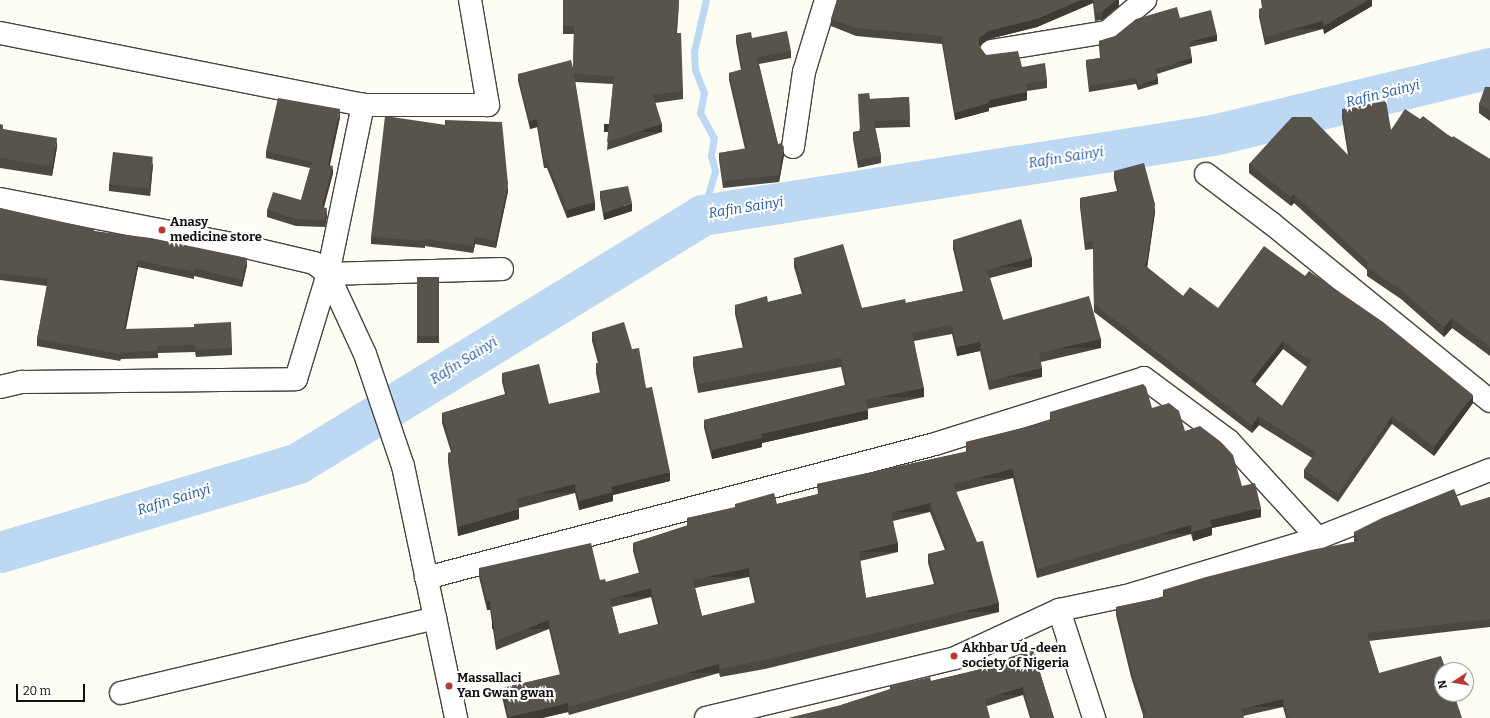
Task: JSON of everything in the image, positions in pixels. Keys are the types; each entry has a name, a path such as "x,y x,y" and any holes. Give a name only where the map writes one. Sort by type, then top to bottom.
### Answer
{"street":[{"path":"0,33 363,105 488,106 470,0"},
{"path":"793,147 804,72 826,0"},
{"path":"991,51 1107,32 1145,0"},
{"path":"0,387 22,382 296,379 328,274 363,105"},
{"path":"1206,174 1271,222 1490,401"},
{"path":"0,199 314,263 328,274 365,354 403,466 456,718"},
{"path":"328,274 502,269"},
{"path":"426,578 935,444 1144,378 1229,441 1318,538"},
{"path":"706,718 955,658 1060,610 1126,596 1318,538 1490,470"},
{"path":"1060,610 1094,718"},
{"path":"121,693 435,618"}],"building":[{"path":"563,0 679,0 676,33 681,33 683,91 653,95 662,124 607,142 614,76 574,74 595,202 567,210 547,160 544,160 537,119 530,121 518,74 571,60 573,68 574,26 563,26"},
{"path":"837,0 1081,0 1037,19 989,31 979,38 979,46 986,55 1018,51 1022,67 1045,63 1047,80 1026,84 1027,92 989,100 989,103 955,113 942,36 856,28 831,19"},
{"path":"1093,0 1116,0 1102,12 1095,13"},
{"path":"1262,0 1368,0 1324,26 1323,21 1265,37 1259,9 1263,8"},
{"path":"1177,7 1180,18 1211,10 1217,35 1189,42 1192,58 1156,69 1158,79 1138,85 1136,78 1089,86 1086,60 1101,58 1099,41 1115,36 1136,19"},
{"path":"787,31 791,51 757,57 778,144 781,143 784,147 779,175 723,181 719,153 747,148 729,73 743,69 736,35 751,32 752,38"},
{"path":"1485,87 1490,87 1490,111 1479,104"},
{"path":"869,93 870,99 909,97 910,120 874,121 881,156 858,160 853,132 860,131 858,94"},
{"path":"278,98 340,109 328,165 333,166 322,207 327,208 325,220 296,219 267,210 273,192 301,200 312,162 266,151"},
{"path":"1386,101 1391,130 1405,109 1420,119 1423,116 1452,138 1453,136 1490,159 1490,347 1452,318 1444,327 1401,290 1367,267 1369,263 1294,194 1291,197 1249,164 1292,117 1311,117 1350,157 1342,109"},
{"path":"385,116 446,125 445,120 502,122 508,184 496,241 475,237 473,246 425,239 425,241 371,237"},
{"path":"0,124 3,125 3,129 57,138 52,167 0,158"},
{"path":"113,152 153,157 149,189 109,184"},
{"path":"1144,163 1155,204 1147,261 1144,265 1183,296 1190,287 1218,308 1264,246 1305,276 1309,271 1383,322 1473,395 1434,447 1392,416 1338,494 1304,470 1316,453 1259,416 1252,425 1094,304 1093,241 1085,242 1080,198 1119,191 1114,171","holes":["1283,341 1311,361 1282,406 1251,381"]},
{"path":"628,186 632,203 604,213 600,191"},
{"path":"0,208 94,229 94,231 151,238 247,258 242,280 194,268 194,272 138,260 124,329 194,327 194,324 231,322 232,348 196,350 195,345 158,346 158,351 121,352 120,354 37,339 48,279 0,273"},
{"path":"1021,219 1032,258 987,270 1003,320 1089,296 1101,339 1039,353 1042,368 989,381 980,342 957,347 952,325 912,333 924,388 865,400 868,410 761,434 762,438 712,450 704,420 847,385 841,358 698,384 693,357 745,347 735,305 767,296 768,302 804,293 794,258 843,244 862,308 905,299 906,303 965,291 953,240"},
{"path":"417,277 439,277 439,336 417,336"},
{"path":"624,322 632,349 639,348 646,388 652,387 670,472 611,487 613,492 579,501 575,484 516,499 519,509 458,527 448,453 453,452 442,413 507,394 502,373 539,364 549,404 601,392 596,363 601,363 592,332"},
{"path":"1143,384 1146,387 1152,408 1169,403 1179,411 1185,431 1200,426 1221,442 1233,455 1242,486 1255,483 1261,508 1210,520 1212,526 1193,532 1191,525 1037,569 1013,469 953,484 977,542 983,541 999,603 765,660 720,669 719,664 569,707 568,703 509,717 502,688 561,674 549,620 496,641 490,601 487,601 479,568 591,543 600,580 605,579 606,582 641,572 633,543 688,525 687,518 735,507 735,504 774,493 777,504 819,494 817,484 968,451 966,442 1052,421 1050,412","holes":["930,503 948,549 928,554 936,584 866,598 859,552 898,543 891,513","749,568 757,602 702,616 693,580","651,588 660,624 619,634 610,599"]},
{"path":"1454,489 1461,506 1490,497 1490,619 1367,633 1379,673 1441,656 1443,662 1434,662 1434,702 1457,702 1462,718 1289,718 1283,699 1241,709 1244,718 1145,718 1143,714 1146,713 1131,669 1116,607 1165,597 1163,590 1206,577 1311,550 1358,541 1354,532 1382,518"},
{"path":"1033,650 1054,718 1032,718 1023,687 985,699 990,718 788,718 841,705 890,689 890,686 930,677 931,681 990,667 989,664"}],"waterway":[{"path":"702,215 715,171 711,155 714,138 700,113 704,93 695,70 694,51 706,0"},
{"name":"Rafin Sainyi","path":"0,552 298,463 702,215 1213,135 1490,68"}],"place":[{"name":"Anasy medicine store","path":"162,230"},
{"name":"Akhbar Ud -deen society of Nigeria","path":"954,656"},
{"name":"Massallaci Yan Gwan gwan","path":"449,686"}]}
